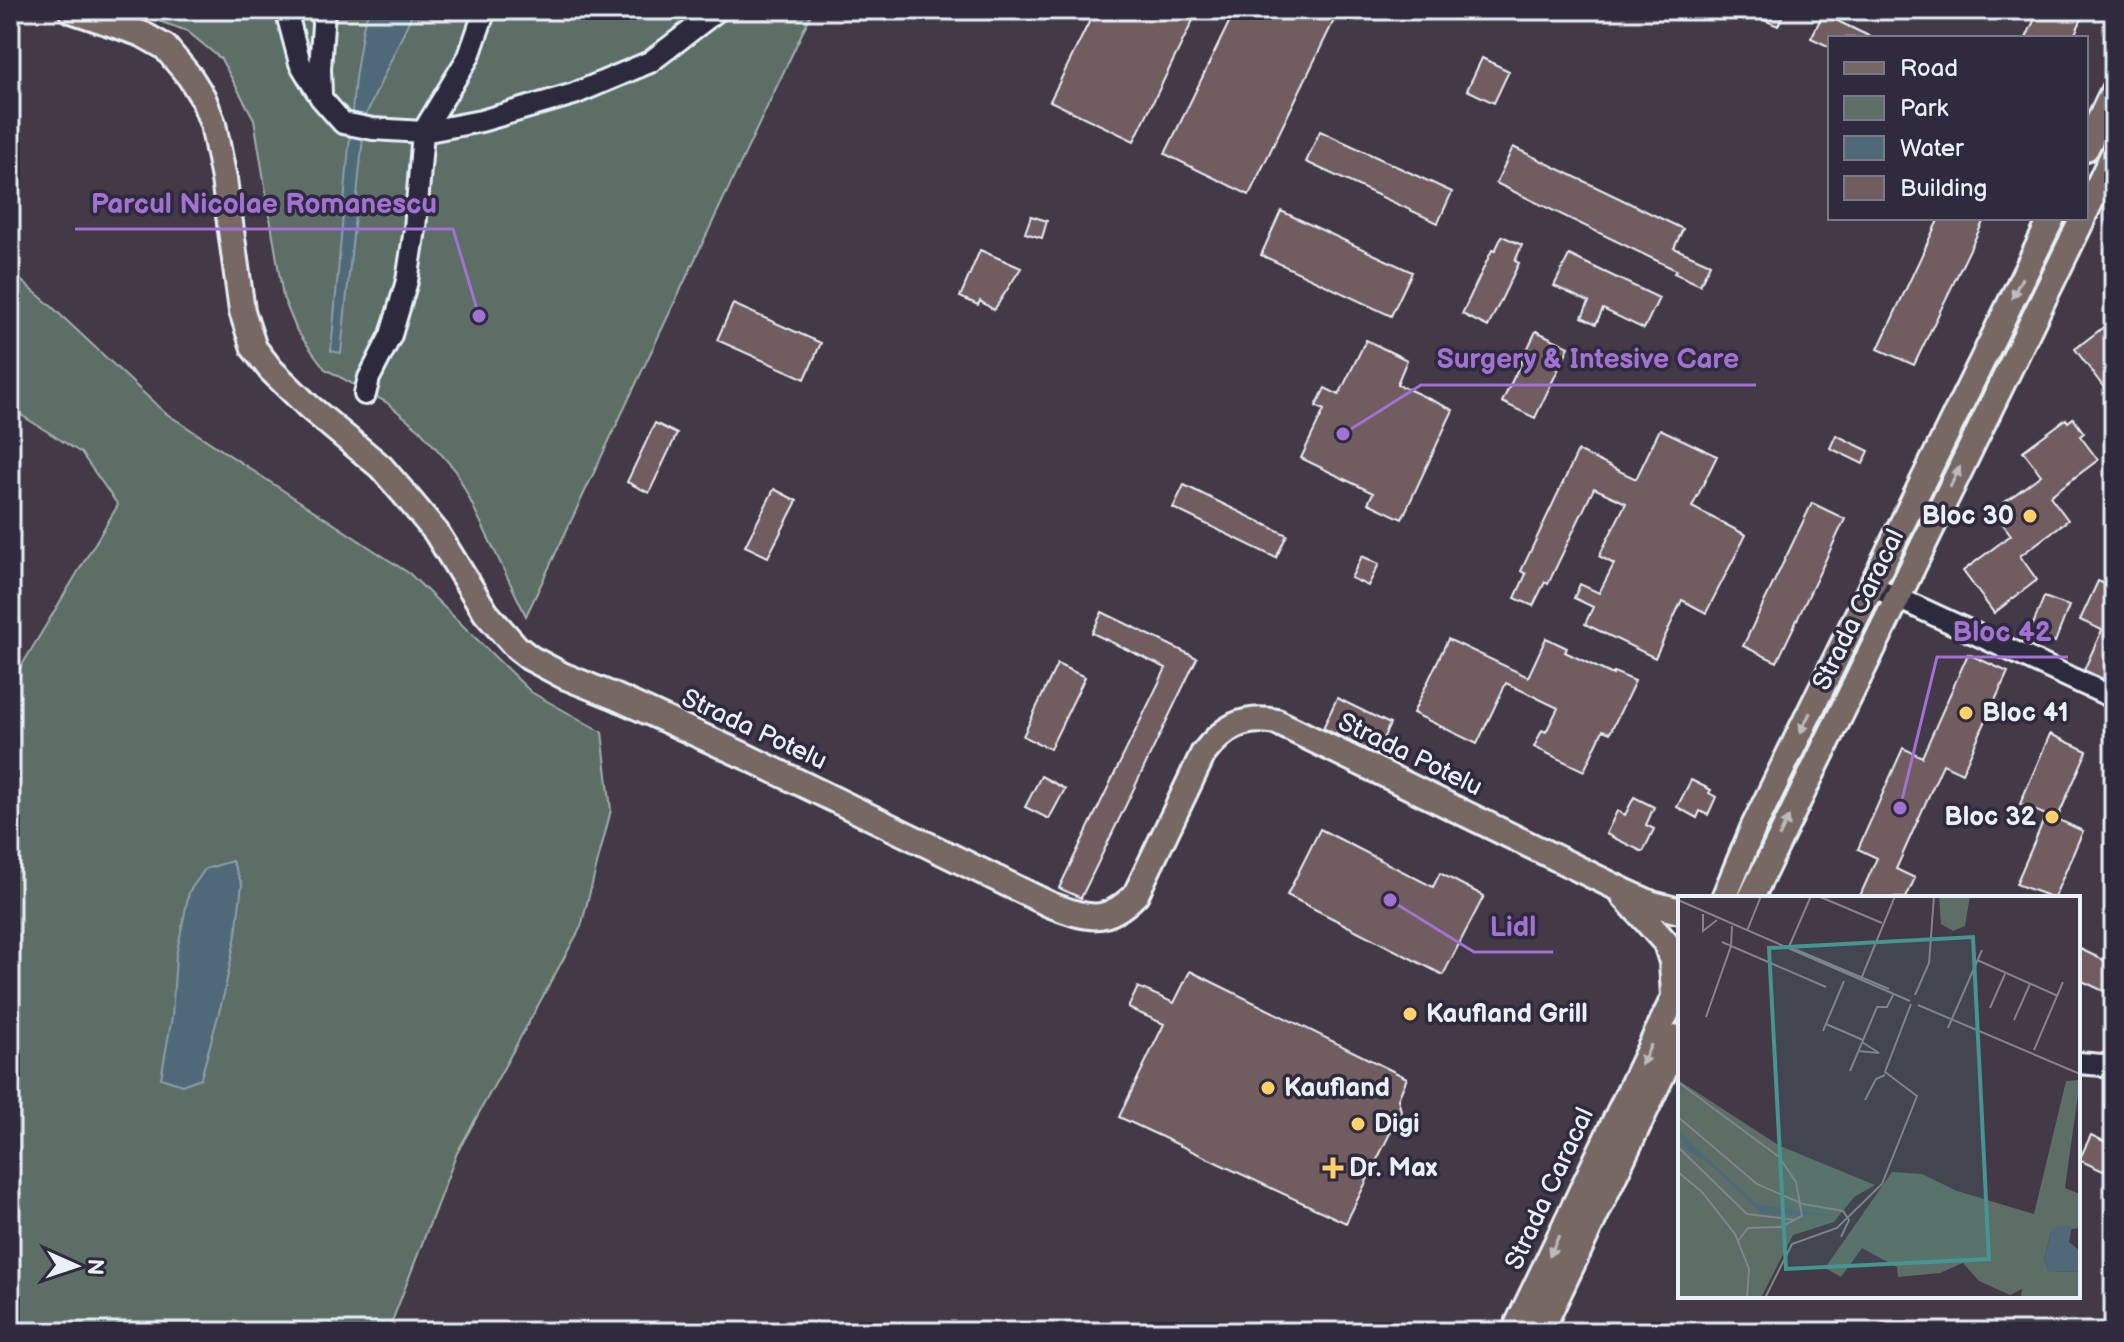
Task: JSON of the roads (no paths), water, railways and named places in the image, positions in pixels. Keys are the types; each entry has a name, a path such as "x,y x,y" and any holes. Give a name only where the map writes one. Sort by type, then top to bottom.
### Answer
{"main road":[{"name":"Strada Potelu","path":"71,10 142,34 165,47 203,98 213,124 224,179 233,258 254,348 271,370 308,406 381,467 436,532 486,613 530,658 745,756 1051,905 1095,918 1122,909 1136,894 1203,754 1217,736 1232,725 1263,719 1277,722 1623,891 1652,904 1678,910"},
{"path":"2088,144 2114,90"},
{"path":"2088,207 2114,153"},
{"name":"Strada Caracal","path":"1725,896 1754,826 2051,220"},
{"name":"Strada Caracal","path":"1752,896 2082,220"},
{"path":"1761,872 1767,896"},
{"name":"Strada Potelu","path":"1623,891 1678,935"},
{"path":"1623,891 1666,943 1677,991"},
{"name":"Strada Caracal","path":"1514,1332 1677,991"},
{"name":"Strada Caracal","path":"1540,1332 1678,1041"}],"street":[{"path":"286,10 300,63 321,98 343,123 373,129 423,132 481,121 574,94 650,62 718,10"},
{"path":"321,98 324,10"},
{"path":"365,394 369,378 391,335 407,281 415,229 423,132 469,56 485,10"},
{"path":"1872,586 2114,698"},
{"path":"2080,1063 2114,1066"}],"water":[{"path":"369,10 414,10 365,117 341,353 331,351 355,78 363,27"},
{"path":"232,861 242,884 224,994 201,1078 182,1085 161,1078 172,1017 176,956 189,892 205,869"}],"place":[{"name":"Parcul Nicolae Romanescu","path":"479,316"},
{"name":"Surgery & Intesive Care","path":"1343,434"},
{"name":"Bloc 30","path":"2030,516"},
{"name":"Bloc 41","path":"1966,713"},
{"name":"Bloc 42","path":"1900,808"},
{"name":"Bloc 32","path":"2052,817"},
{"name":"Lidl","path":"1390,900"},
{"name":"Kaufland Grill","path":"1410,1014"},
{"name":"Kaufland","path":"1268,1088"},
{"name":"Digi","path":"1358,1124"},
{"name":"Dr. Max","path":"1333,1168"}]}
